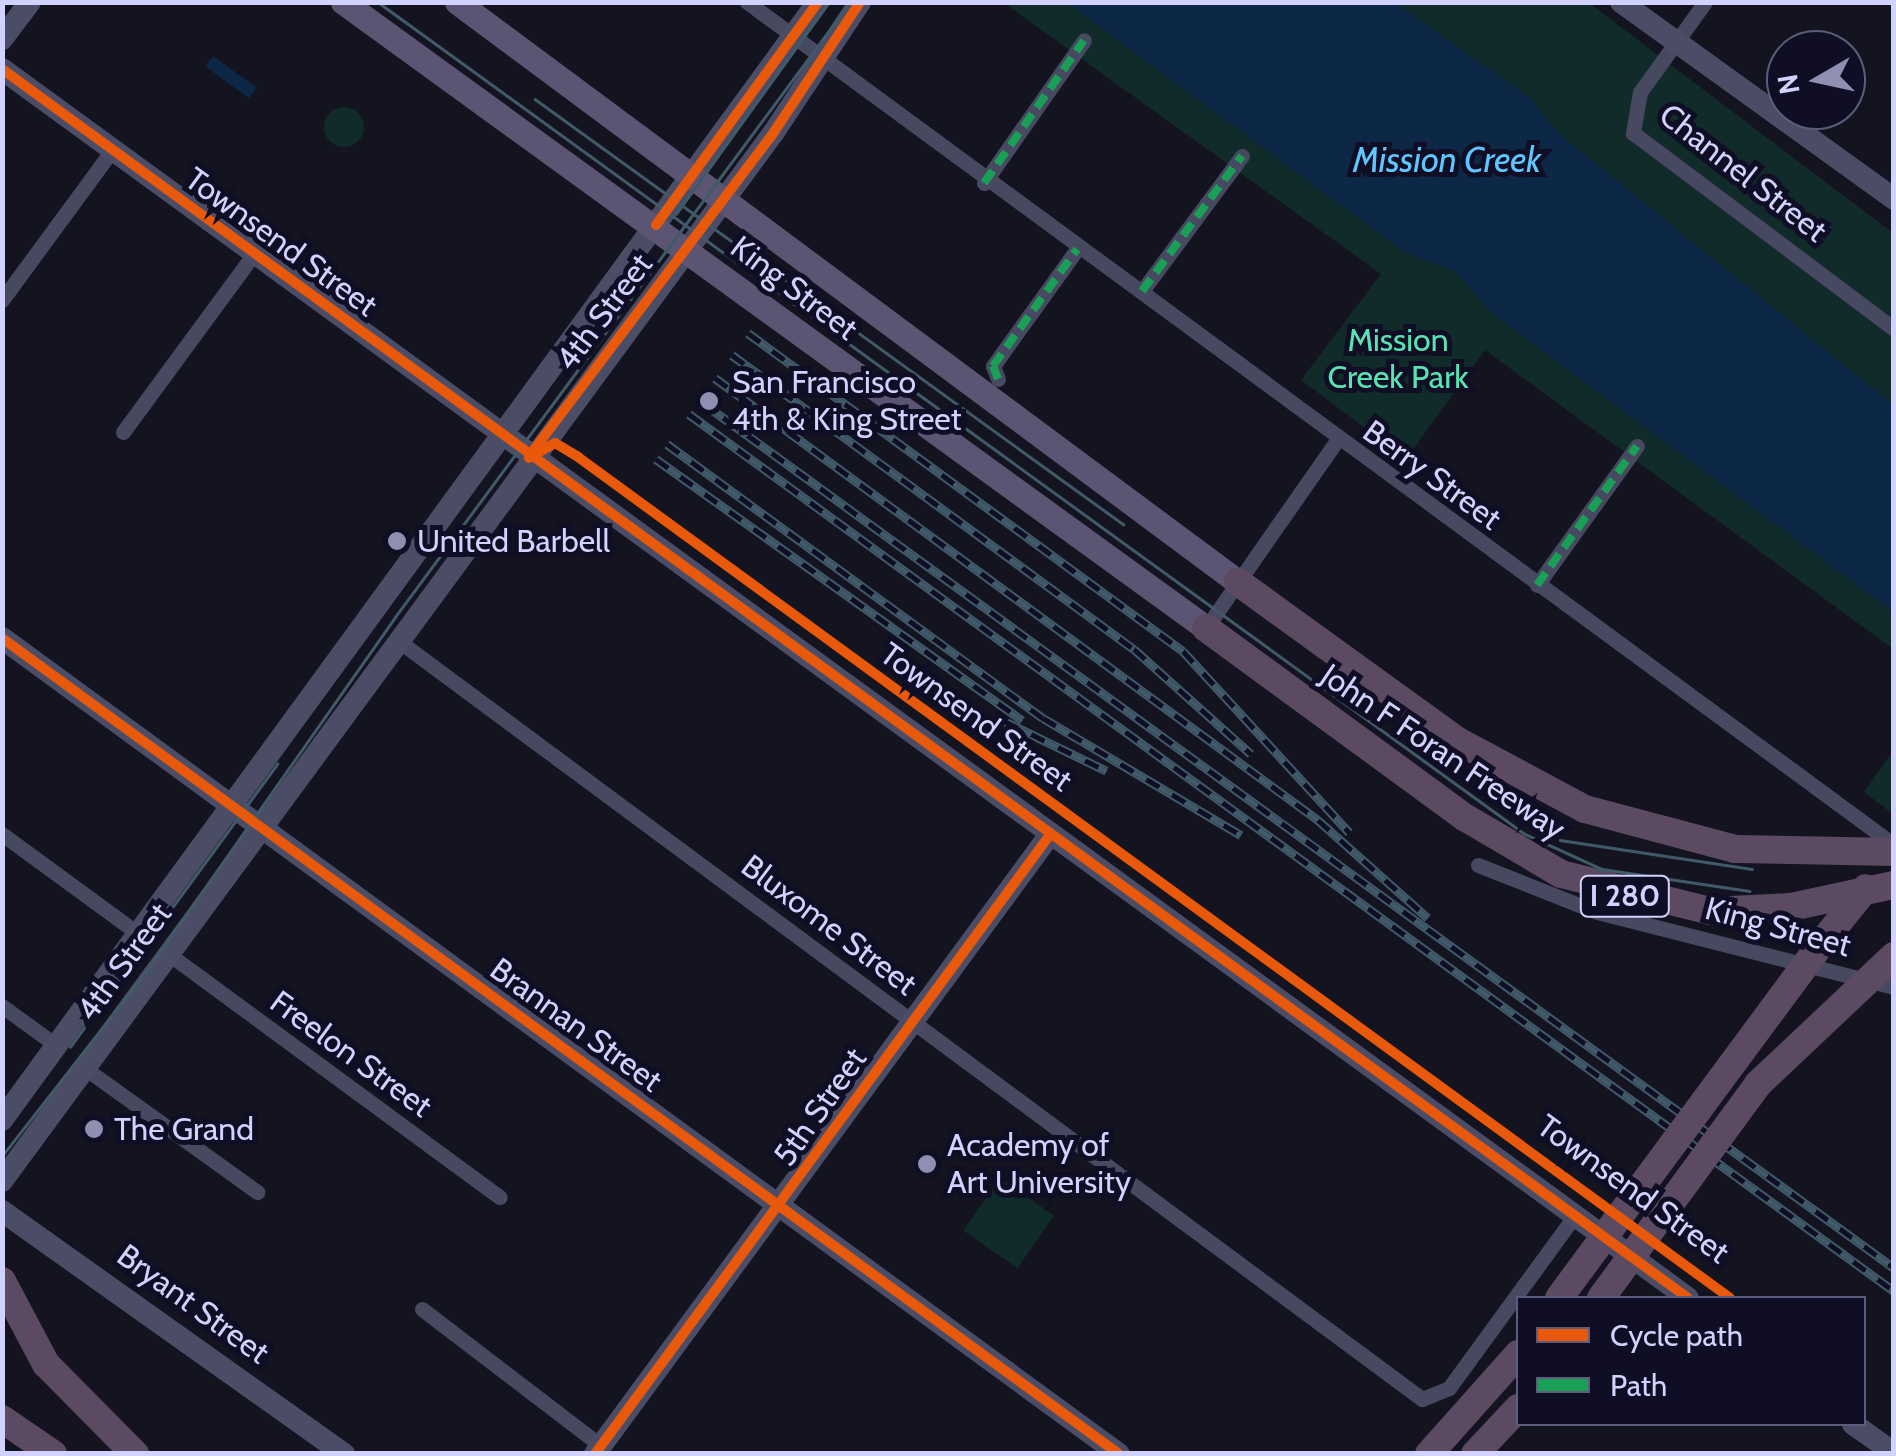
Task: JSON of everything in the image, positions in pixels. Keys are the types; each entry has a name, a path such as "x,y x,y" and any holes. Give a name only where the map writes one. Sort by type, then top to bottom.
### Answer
{"highway":[{"name":"I 280","path":"1238,582 1423,716 1538,788 1633,826 1786,854 1894,851"},
{"name":"John F Foran Freeway","path":"1206,628 1511,848 1614,893 1750,911 1894,885"},
{"path":"1561,1296 1894,851"},
{"path":"1602,1296 1758,1084 1894,956"},
{"path":"2,1281 46,1364 135,1454"},
{"path":"1428,1454 1516,1356"},
{"path":"1476,1454 1516,1410"},
{"path":"2,1419 54,1454"}],"main road":[{"path":"2,39 30,2"},
{"name":"King Street","path":"342,2 501,126 656,225 1206,628"},
{"name":"King Street","path":"457,2 725,196 1238,582"},
{"name":"4th Street","path":"2,1120 504,438 656,225 688,170 818,2"},
{"name":"4th Street","path":"2,1181 170,956 684,246 725,196 860,2"},
{"name":"Channel Street","path":"1621,2 1894,199"},
{"name":"Townsend Street","path":"2,69 529,458 1503,1166 1568,1224 1685,1296"},
{"name":"Brannan Street","path":"2,638 1119,1454"},
{"name":"5th Street","path":"598,1450 1049,836"},
{"name":"Bryant Street","path":"2,1211 344,1454"},
{"path":"1857,1426 1894,1453"}],"street":[{"name":"Berry Street","path":"748,2 825,57 984,183 1142,291 1337,440 1894,851"},
{"path":"1677,42 1705,2"},
{"path":"984,183 1084,40"},
{"name":"Channel Street","path":"1677,42 1640,92 1633,133 1894,329"},
{"path":"2,300 112,150"},
{"path":"1142,291 1242,156"},
{"path":"998,379 994,366 1077,249"},
{"path":"123,432 253,255"},
{"path":"1206,628 1337,440"},
{"path":"1536,585 1637,446"},
{"name":"Bluxome Street","path":"396,639 1422,1398 1450,1388 1516,1296"},
{"path":"2,834 140,935"},
{"name":"King Street","path":"1478,865 1597,912 1894,988"},
{"name":"Freelon Street","path":"170,956 500,1196"},
{"path":"2,1006 56,1046"},
{"path":"86,1069 257,1192"},
{"name":"Bluxome Street","path":"1516,1296 1568,1224"},
{"path":"422,1309 598,1450"}],"green space":[{"name":"Mission Creek Park","path":"1004,3 1068,3 1099,19 1404,252 1455,271 1490,311 1893,612 1893,649 1485,350 1406,459 1301,380 1381,274"},
{"path":"1395,3 1589,3 1893,233 1893,405 1559,134 1530,98"},
{"path":"344,107 358,113 364,127 358,141 344,147 330,141 324,127 330,113"},
{"path":"1893,751 1893,814 1864,792"},
{"path":"1000,1178 1054,1216 1017,1268 963,1230"}],"water":[{"name":"Mission Creek","path":"1068,3 1395,3 1530,98 1559,134 1893,405 1893,612 1490,311 1455,271 1404,252"},
{"path":"213,56 257,88 249,98 205,67"}],"tram line":[{"path":"378,2 1525,834 1602,869 1749,891"},
{"path":"676,214 829,2"},
{"path":"2,1156 145,973 395,617 850,2"},
{"path":"535,99 1123,524"},
{"path":"70,1047 277,764"},
{"path":"1560,840 1752,869"}],"railway":[{"path":"748,333 1183,651 1349,832"},
{"path":"732,355 1134,649 1251,754"},
{"path":"715,378 1318,820 1428,918"},
{"path":"699,400 1894,1268"},
{"path":"689,414 1894,1291"},
{"path":"667,444 1043,718 1241,835"},
{"path":"656,459 1022,720"},
{"path":"1004,721 1107,771"}],"marked path":[{"path":"984,183 1084,40"},
{"path":"1142,291 1242,156"},
{"path":"998,379 993,366 1077,249"},
{"path":"1537,585 1637,446"}],"cycle path":[{"path":"656,225 818,2"},
{"path":"533,451 774,132 860,2"},
{"path":"2,69 1685,1296"},
{"path":"529,458 555,443 578,457 1727,1296"},
{"path":"2,638 1119,1454"},
{"path":"595,1454 1049,836"}],"place":[{"name":"San Francisco 4th & King Street","path":"709,401"},
{"name":"United Barbell","path":"397,541"},
{"name":"The Grand","path":"94,1129"},
{"name":"Academy of Art University","path":"927,1164"}]}
